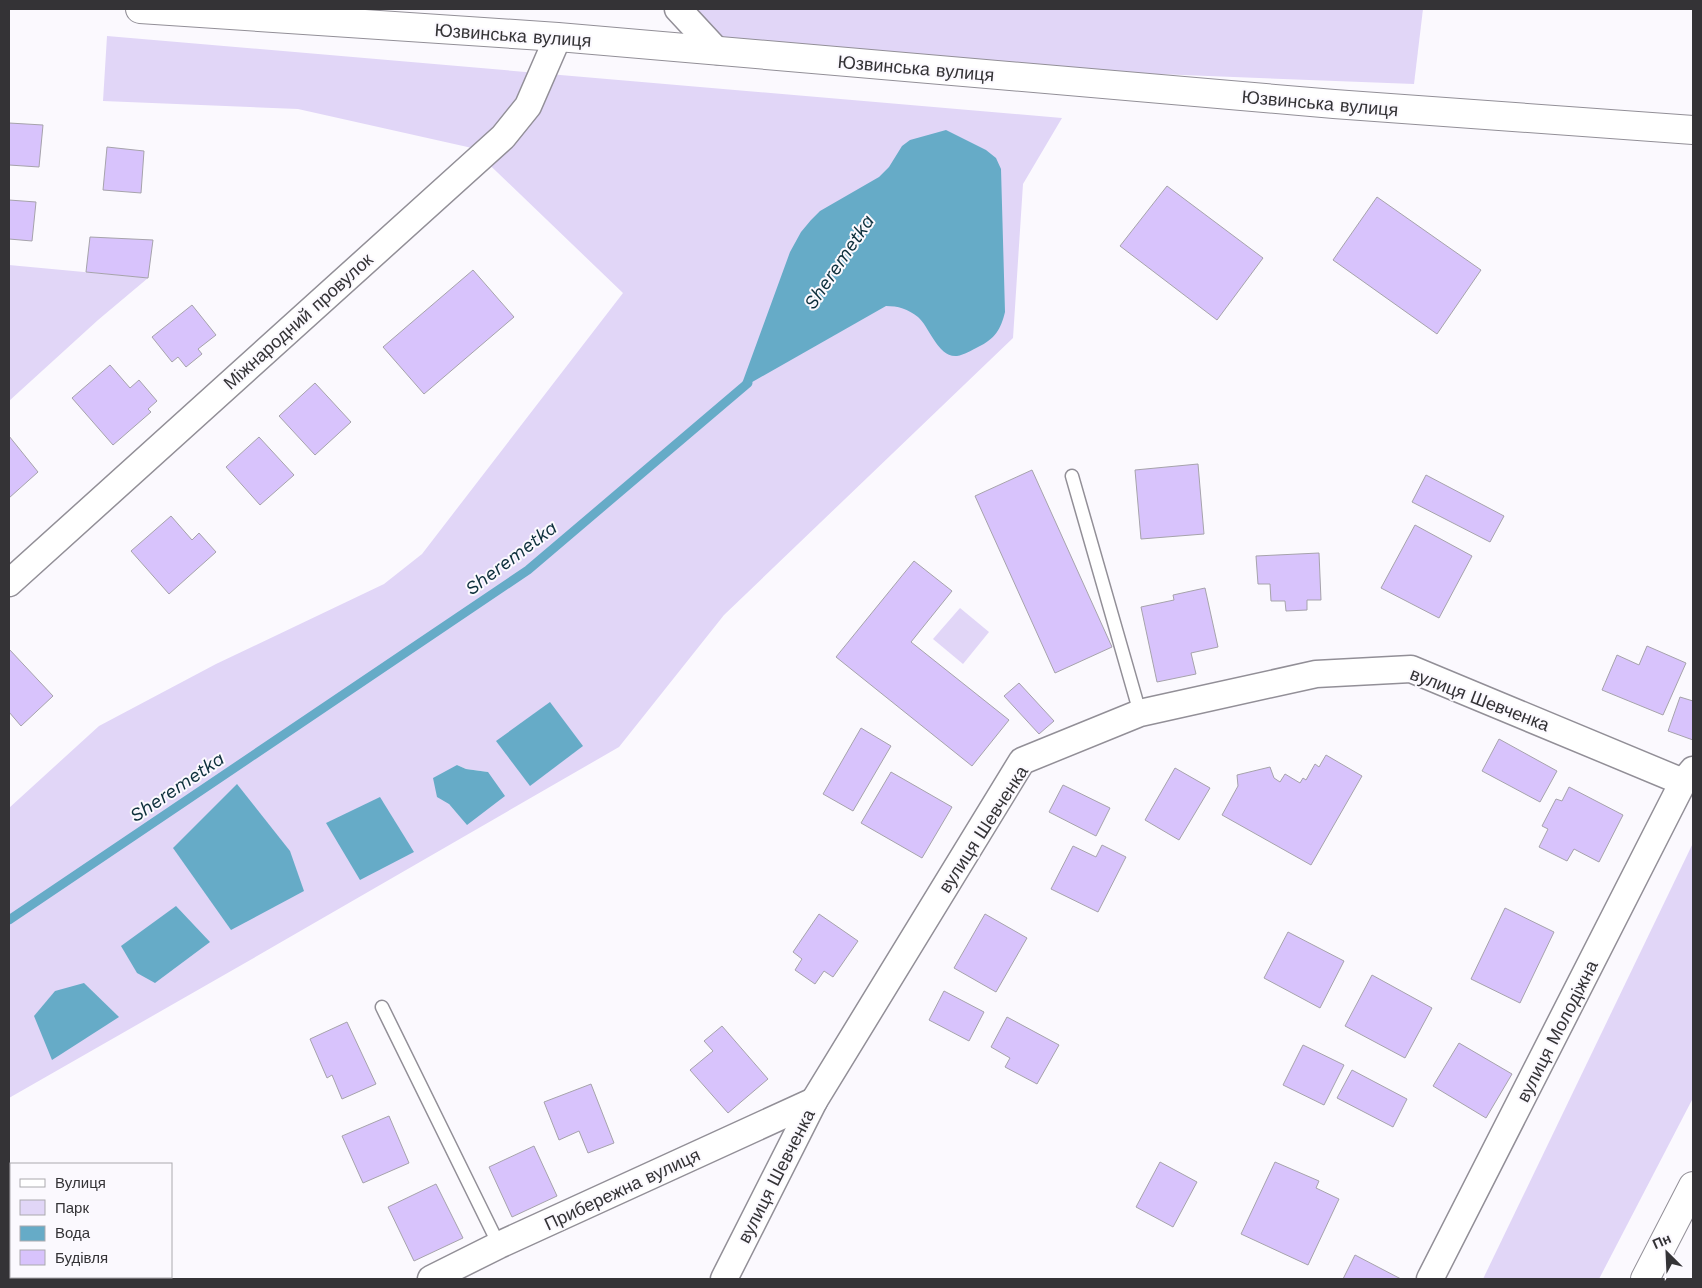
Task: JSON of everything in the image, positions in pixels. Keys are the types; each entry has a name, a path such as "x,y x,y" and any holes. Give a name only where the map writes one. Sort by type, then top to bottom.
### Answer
{"main road":[{"name":"Юзвинська вулиця","path":"140,9 558,37 1334,104 1693,130"},
{"path":"1645,1279 1693,1186"}],"street":[{"path":"678,9 716,51"},
{"name":"Міжнародний провулок","path":"9,583 503,136 528,106 558,37"},
{"name":"вулиця Шевченка","path":"724,1279 814,1101 1022,761 1140,712 1316,674 1411,669 1688,776"},
{"name":"вулиця Молодіжна","path":"1430,1279 1688,776"},
{"name":"Прибережна вулиця","path":"431,1279 499,1245 814,1101"}],"lane":[{"path":"1072,476 1140,712"},
{"path":"382,1007 499,1245"}],"green space":[{"path":"685,9 1423,9 1414,84 1055,70 718,44"},
{"path":"107,36 1062,118 1023,184 1013,338 724,615 619,747 9,1098 9,808 99,726 216,664 384,584 422,554 623,293 472,148 298,109 103,101","holes":["457,765 466,769 488,772 467,824 449,804"]},
{"path":"9,265 148,278 98,320 9,401"},
{"path":"960,608 989,632 963,664 933,639"},
{"path":"1693,843 1693,1098 1599,1279 1483,1279"}],"water":[{"path":"946,130 986,150 996,158 1001,169 1005,312 1001,324 993,337 984,344 962,355 950,355 939,347 918,317 903,308 886,306 740,389 790,252 801,232 820,211 879,177 889,167 902,146 910,140"},
{"path":"550,702 583,746 530,786 496,741"},
{"path":"457,765 466,769 488,772 505,796 467,825 449,804 437,797 433,778"},
{"path":"237,784 290,851 304,891 231,930 173,848"},
{"path":"380,797 414,852 360,880 326,823"},
{"path":"176,906 210,942 155,983 137,973 121,946"},
{"path":"84,983 119,1017 52,1060 34,1016 55,991"}],"building":[{"path":"9,123 43,125 39,167 9,165"},
{"path":"107,147 144,151 141,193 103,190"},
{"path":"1167,186 1263,258 1217,320 1120,246"},
{"path":"1377,197 1481,270 1437,334 1333,260"},
{"path":"9,200 36,202 32,241 9,239"},
{"path":"90,237 153,240 148,278 86,272"},
{"path":"473,270 514,317 424,394 383,347"},
{"path":"192,305 216,335 198,349 202,354 186,367 178,357 172,362 152,337"},
{"path":"110,365 130,388 139,380 157,401 148,409 151,412 113,445 72,398"},
{"path":"315,383 351,422 315,455 279,416"},
{"path":"9,436 38,472 9,498"},
{"path":"259,437 294,475 260,505 226,467"},
{"path":"1198,464 1204,534 1141,539 1135,470"},
{"path":"1032,470 1112,647 1055,673 975,496"},
{"path":"1426,475 1504,516 1490,542 1412,502"},
{"path":"171,516 192,540 199,533 216,552 169,594 131,551"},
{"path":"1415,525 1472,556 1439,618 1381,588"},
{"path":"1319,553 1321,600 1307,600 1307,610 1286,611 1285,601 1271,601 1270,584 1258,584 1256,556"},
{"path":"914,561 952,591 911,642 1009,720 972,766 836,657"},
{"path":"1205,588 1218,647 1191,653 1196,674 1157,682 1141,607 1174,600 1173,595"},
{"path":"1647,646 1686,663 1663,715 1602,690 1617,655 1639,665"},
{"path":"9,649 53,696 21,726 9,712"},
{"path":"1019,683 1054,721 1039,734 1004,696"},
{"path":"1680,697 1693,701 1693,740 1668,731"},
{"path":"861,728 891,746 853,811 823,794"},
{"path":"1499,739 1557,771 1540,802 1482,771"},
{"path":"1326,755 1362,776 1311,865 1222,815 1238,786 1237,775 1270,767 1274,778 1280,782 1285,774 1300,783 1303,778 1306,780 1315,764 1319,767"},
{"path":"1175,768 1210,788 1179,840 1145,820"},
{"path":"891,772 952,807 922,858 861,823"},
{"path":"1063,785 1110,808 1096,836 1049,812"},
{"path":"1569,787 1623,815 1599,862 1574,849 1567,861 1539,847 1548,829 1542,826 1556,799 1562,801"},
{"path":"1102,845 1126,857 1098,912 1051,889 1073,846 1096,857"},
{"path":"1505,908 1554,932 1520,1003 1471,979"},
{"path":"819,914 858,941 833,977 824,971 815,984 795,970 802,959 793,952"},
{"path":"985,914 1027,938 996,992 954,968"},
{"path":"1288,932 1344,961 1320,1008 1264,978"},
{"path":"1372,975 1432,1008 1405,1058 1345,1026"},
{"path":"944,991 984,1012 969,1041 929,1020"},
{"path":"1007,1017 1059,1045 1037,1084 1005,1067 1010,1058 991,1047"},
{"path":"347,1022 376,1084 342,1099 332,1075 327,1078 310,1039"},
{"path":"722,1026 768,1079 728,1113 690,1070 713,1051 704,1041"},
{"path":"1459,1043 1512,1074 1486,1118 1433,1086"},
{"path":"1303,1045 1344,1065 1324,1105 1283,1085"},
{"path":"1352,1070 1407,1099 1393,1127 1337,1098"},
{"path":"591,1084 614,1143 588,1153 579,1131 559,1140 544,1102"},
{"path":"389,1116 409,1163 363,1183 342,1136"},
{"path":"534,1146 557,1196 512,1217 489,1167"},
{"path":"1160,1162 1197,1182 1173,1227 1136,1207"},
{"path":"1275,1162 1319,1181 1316,1188 1339,1199 1308,1265 1241,1234"},
{"path":"436,1184 463,1238 414,1261 388,1207"},
{"path":"1355,1255 1401,1279 1343,1279"}],"waterway":[{"name":"Sheremetka","path":"9,920 528,570 748,383"}]}
